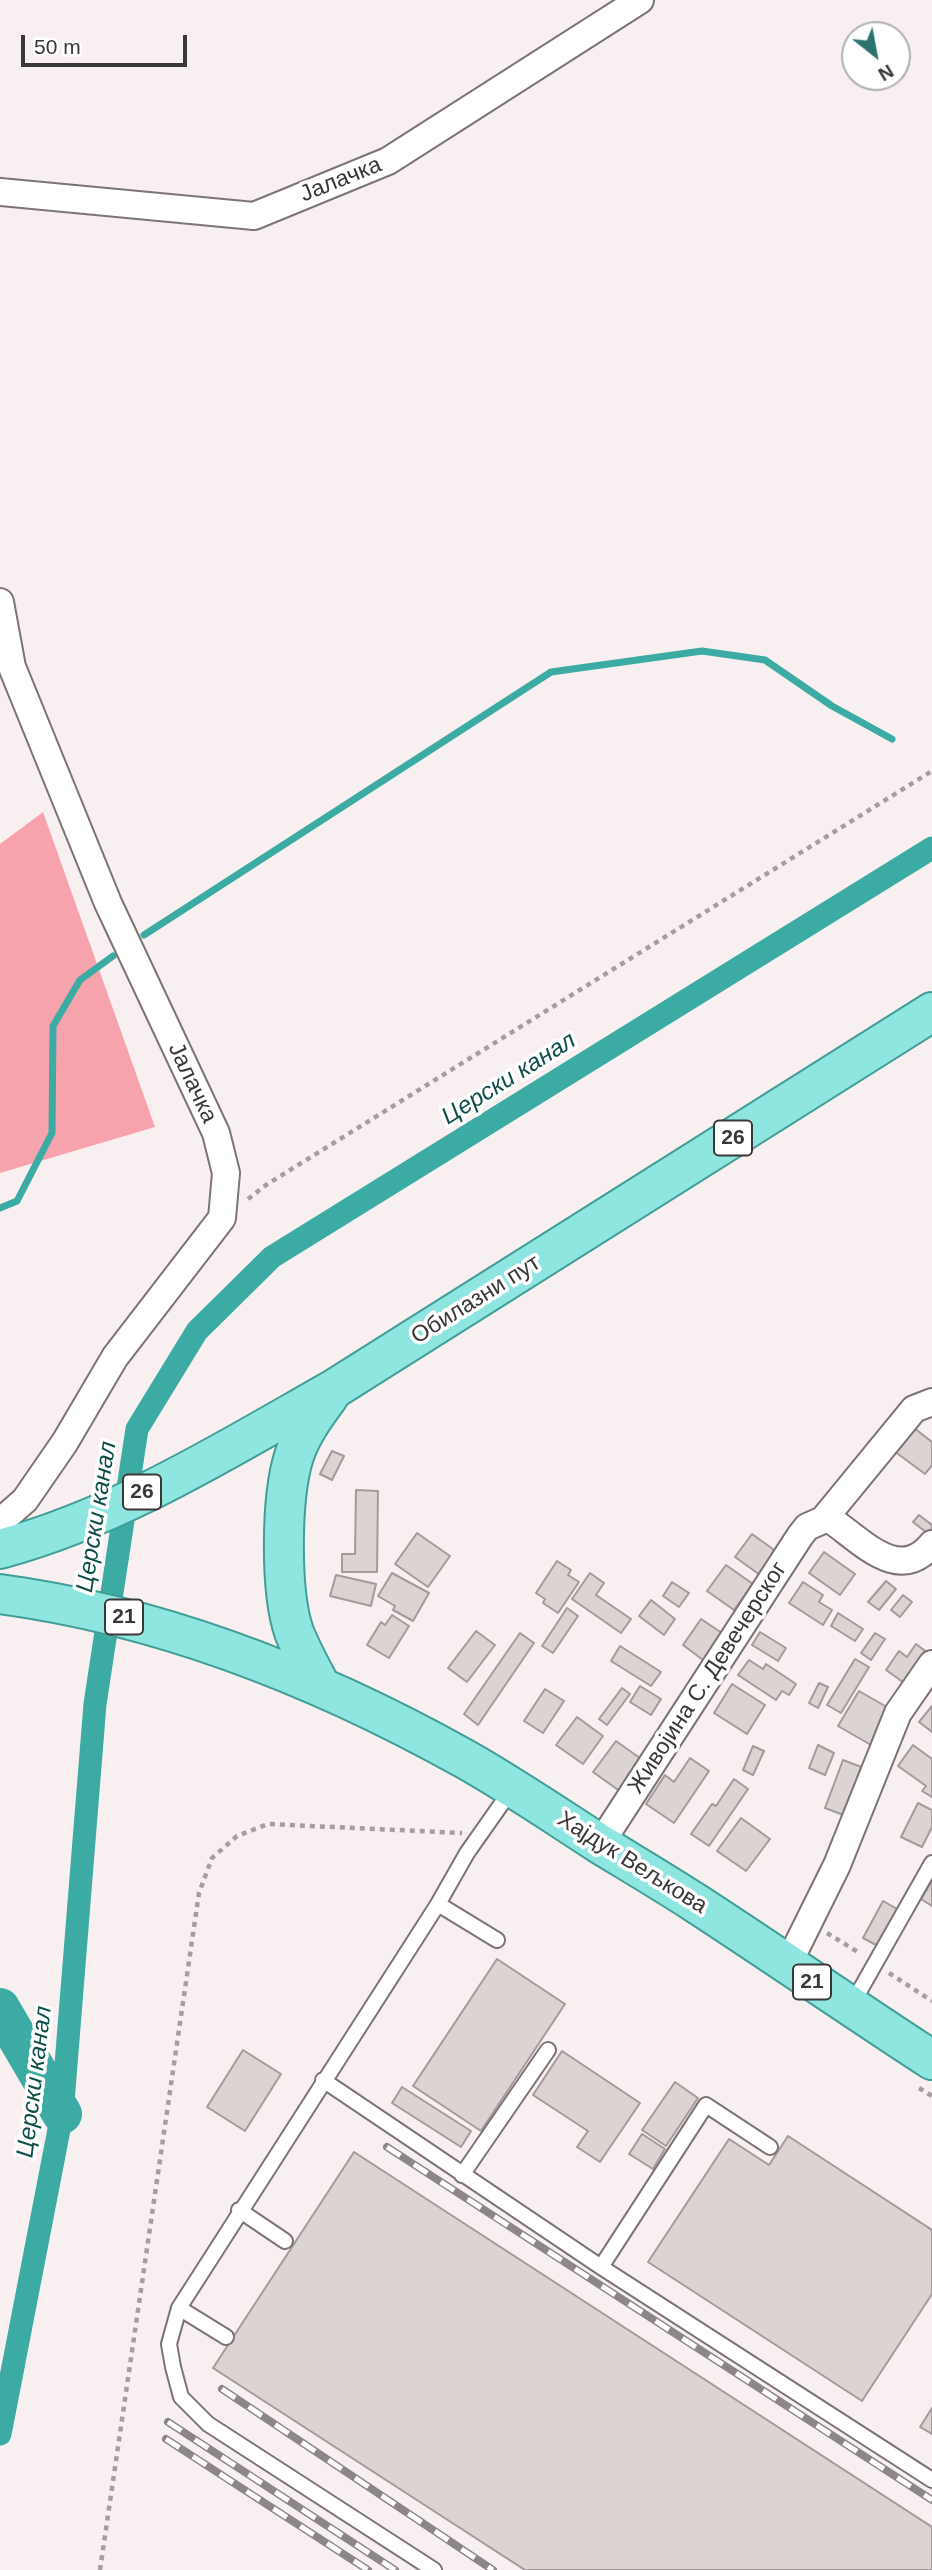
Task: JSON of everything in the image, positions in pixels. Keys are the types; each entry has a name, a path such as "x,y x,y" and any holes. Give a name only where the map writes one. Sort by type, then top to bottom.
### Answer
{"main road":[{"name":"Обилазни пут","path":"4,1539 108,1508 266,1428 334,1389 932,1012"},
{"path":"320,1685 293,1630 287,1585 285,1521 289,1474 295,1454 303,1434 334,1389"},
{"name":"21","path":"15,1596 100,1611 215,1644 320,1685"},
{"name":"Хајдук Вељкова","path":"320,1685 425,1738 513,1788 694,1901 851,2007 921,2071"}],"street":[{"name":"Јалачка","path":"0,192 254,216 388,161 640,0"},
{"name":"Јалачка","path":"0,601 12,667 22,692 108,903 216,1133 226,1173 222,1218"},
{"path":"4,1539 25,1500 65,1442 115,1357 222,1218"},
{"name":"Живојина С. Девечерског","path":"600,1844 800,1536 807,1527 823,1520 914,1409 932,1402"},
{"path":"823,1520 831,1520 893,1561 908,1562 917,1558 932,1544"},
{"path":"787,1966 837,1865 898,1713 932,1664"}],"lane":[{"path":"434,2570 208,2424 181,2397 169,2344 179,2308 513,1788"},
{"path":"851,2007 932,1863"},
{"path":"438,1904 497,1940"},
{"path":"462,2175 548,2050"},
{"path":"323,2080 601,2267 932,2480"},
{"path":"601,2267 706,2105 770,2147"},
{"path":"240,2210 285,2241"},
{"path":"179,2308 226,2337"}],"path":[{"path":"222,1218 266,1185 932,771"},
{"path":"100,2570 199,1893 212,1858 237,1836 268,1824 481,1834"},
{"path":"921,2071 932,2096"}],"shaded area":[{"path":"43,812 155,1127 0,1173 0,844"}],"building":[{"path":"909,1424 932,1442 932,1465 925,1474 890,1448"},
{"path":"332,1451 344,1456 332,1480 320,1474"},
{"path":"356,1490 378,1491 377,1572 342,1572 342,1554 355,1554"},
{"path":"919,1515 932,1525 931,1536 913,1522"},
{"path":"417,1533 450,1556 428,1587 395,1564"},
{"path":"752,1534 777,1552 760,1575 735,1557"},
{"path":"824,1552 855,1574 840,1595 809,1573"},
{"path":"557,1561 571,1570 568,1575 579,1582 558,1613 543,1603 545,1599 536,1593"},
{"path":"726,1565 753,1584 734,1610 707,1591"},
{"path":"392,1573 429,1593 413,1621 393,1610 395,1606 378,1596"},
{"path":"590,1573 604,1583 596,1595 631,1619 621,1633 572,1599"},
{"path":"336,1575 376,1584 371,1606 330,1596"},
{"path":"886,1581 896,1589 879,1610 868,1602"},
{"path":"672,1582 689,1593 679,1607 663,1596"},
{"path":"803,1582 823,1595 819,1602 832,1610 823,1625 789,1603"},
{"path":"903,1595 912,1602 900,1617 891,1610"},
{"path":"651,1600 675,1619 664,1635 639,1616"},
{"path":"567,1608 578,1616 553,1653 542,1646"},
{"path":"838,1613 863,1629 855,1641 831,1626"},
{"path":"392,1615 409,1626 389,1658 367,1645 381,1622 385,1625"},
{"path":"701,1619 722,1633 703,1660 683,1645"},
{"path":"476,1631 495,1645 467,1682 448,1668"},
{"path":"760,1632 786,1648 778,1661 752,1645"},
{"path":"520,1633 534,1643 478,1725 464,1714"},
{"path":"875,1633 885,1639 871,1660 861,1653"},
{"path":"916,1644 932,1656 910,1687 886,1670 899,1651 907,1657"},
{"path":"620,1646 661,1672 651,1686 611,1661"},
{"path":"855,1659 869,1667 841,1713 827,1705"},
{"path":"749,1660 763,1669 766,1664 796,1684 789,1695 782,1691 776,1700 738,1675"},
{"path":"819,1683 828,1687 818,1708 809,1703"},
{"path":"732,1684 765,1705 747,1734 714,1713"},
{"path":"640,1686 661,1699 651,1715 630,1702"},
{"path":"622,1688 630,1694 607,1725 599,1719"},
{"path":"545,1689 564,1701 543,1733 524,1721"},
{"path":"859,1691 892,1710 871,1745 838,1726"},
{"path":"932,1706 932,1732 919,1722"},
{"path":"577,1717 603,1736 583,1764 556,1745"},
{"path":"616,1741 644,1761 621,1792 593,1772"},
{"path":"818,1745 834,1753 825,1775 809,1768"},
{"path":"913,1745 932,1759 932,1797 922,1791 926,1786 898,1766"},
{"path":"753,1746 764,1751 753,1775 743,1770"},
{"path":"690,1758 709,1771 674,1823 646,1804 665,1775 674,1782"},
{"path":"843,1760 864,1768 846,1816 825,1808"},
{"path":"734,1779 748,1789 709,1846 691,1834 712,1804 716,1806"},
{"path":"918,1803 932,1810 932,1827 922,1847 901,1837"},
{"path":"741,1818 770,1839 746,1871 717,1851"},
{"path":"932,1881 932,1906 921,1899"},
{"path":"883,1901 899,1910 878,1946 863,1938"},
{"path":"497,1959 565,2004 481,2131 413,2086"},
{"path":"243,2050 281,2074 245,2131 207,2107"},
{"path":"562,2051 640,2103 600,2162 577,2147 588,2131 533,2095"},
{"path":"675,2082 698,2098 666,2146 642,2130"},
{"path":"402,2087 471,2131 461,2147 392,2103"},
{"path":"642,2134 665,2149 653,2169 629,2154"},
{"path":"788,2136 932,2230 932,2294 862,2401 648,2262 729,2139 769,2165"},
{"path":"354,2152 932,2527 932,2570 525,2570 213,2368"},
{"path":"932,2408 932,2434 920,2427"}],"waterway":[{"path":"144,935 551,672 702,651 765,660 832,706 892,739"},
{"name":"Церски канал","path":"0,2434 62,2114 95,1704 137,1429 197,1331 272,1257 932,848"},
{"path":"0,1208 17,1201 52,1133 53,1026 80,980 113,956"},
{"path":"0,2008 62,2114"}],"railway":[{"path":"387,2147 932,2500"},
{"path":"222,2389 493,2570"},
{"path":"168,2422 395,2570"},
{"path":"166,2439 368,2570"}]}
